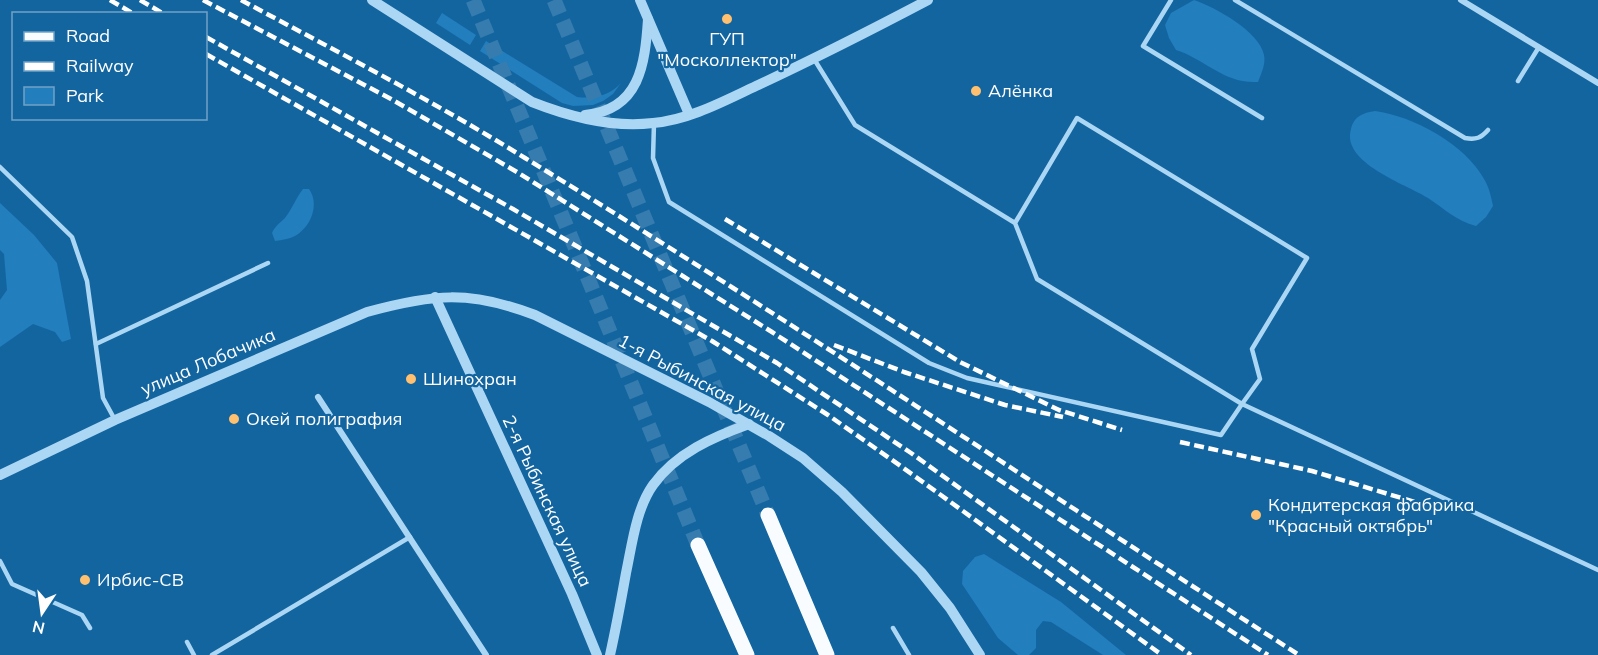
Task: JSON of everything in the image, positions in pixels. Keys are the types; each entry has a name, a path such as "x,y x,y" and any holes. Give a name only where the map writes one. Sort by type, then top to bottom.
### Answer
{"main road":[{"path":"768,515 827,655"},
{"path":"698,545 747,655"}],"street":[{"path":"372,0 532,102 574,116 615,123 654,123 706,109 814,59 928,0"},
{"path":"640,0 689,114"},
{"path":"1461,0 1598,83"},
{"path":"574,116 599,113 626,97 638,79 645,57 648,19"},
{"name":"1-я Рыбинская улица","path":"435,297 458,296 484,300 508,305 535,315 709,402 802,458 842,492 921,572 950,608 980,655"},
{"name":"улица Лобачика","path":"0,475 115,420 367,312 407,301 435,297"},
{"name":"2-я Рыбинская улица","path":"435,297 572,594 597,655"},
{"path":"318,397 486,655"},
{"path":"610,655 635,533 652,486 682,456 724,433 749,424"}],"lane":[{"path":"1171,0 1143,46 1262,118"},
{"path":"1235,0 1465,138 1482,137 1488,130"},
{"path":"1518,81 1539,47"},
{"path":"814,59 855,125 1015,223 1037,279 1242,404 1598,570"},
{"path":"654,123 653,158 669,202 929,363 967,378 1221,435 1260,379 1252,349 1307,258 1077,118 1015,223"},
{"path":"0,167 72,237 87,280 103,398 115,420"},
{"path":"96,344 268,263"},
{"path":"212,655 410,537"},
{"path":"0,561 12,584 82,615 90,628"},
{"path":"893,628 909,655"},
{"path":"187,642 194,655"}],"green space":[{"path":"1194,0 1224,14 1246,29 1261,46 1264,58 1258,82 1235,79 1176,50 1165,25 1171,13"},
{"path":"442,13 476,35 470,45 436,23"},
{"path":"486,41 577,97 601,96 621,83 613,94 593,105 573,106 562,103 480,51"},
{"path":"1375,111 1421,125 1451,143 1464,154 1489,188 1493,206 1486,217 1476,226 1462,221 1428,198 1391,179 1365,162 1356,152 1351,141 1351,129 1354,121 1360,116"},
{"path":"303,189 309,189 314,201 309,221 295,236 275,241 273,231 285,218"},
{"path":"0,203 34,235 57,263 71,339 62,342 55,332 33,324 0,347 0,300 7,290 4,254 0,250"},
{"path":"984,554 1061,602 1126,655 1103,655 1051,622 1043,621 1036,630 1036,648 1029,655 1018,655 998,638 962,584 963,571 975,557"}],"tunnel":[{"path":"473,0 698,545"},
{"path":"554,0 768,515"}],"railway":[{"path":"110,0 131,12"},
{"path":"140,0 161,12"},
{"path":"203,0 391,99 517,172 772,332 1268,655"},
{"path":"241,0 455,116 623,218 1299,655"},
{"path":"207,38 513,209 777,363 911,453 1191,655"},
{"path":"207,55 712,341 828,415 1162,655"},
{"path":"725,219 960,362 1059,410 1122,430"},
{"path":"834,345 904,372 1005,405 1063,417"},
{"path":"1180,442 1312,471 1418,503"}],"place":[{"name":"ГУП \"Москоллектор\"","path":"727,19"},
{"name":"Алёнка","path":"976,91"},
{"name":"Шинохран","path":"411,379"},
{"name":"Окей полиграфия","path":"234,419"},
{"name":"Кондитерская фабрика \"Красный октябрь\"","path":"1256,515"},
{"name":"Ирбис-СВ","path":"85,580"}]}
